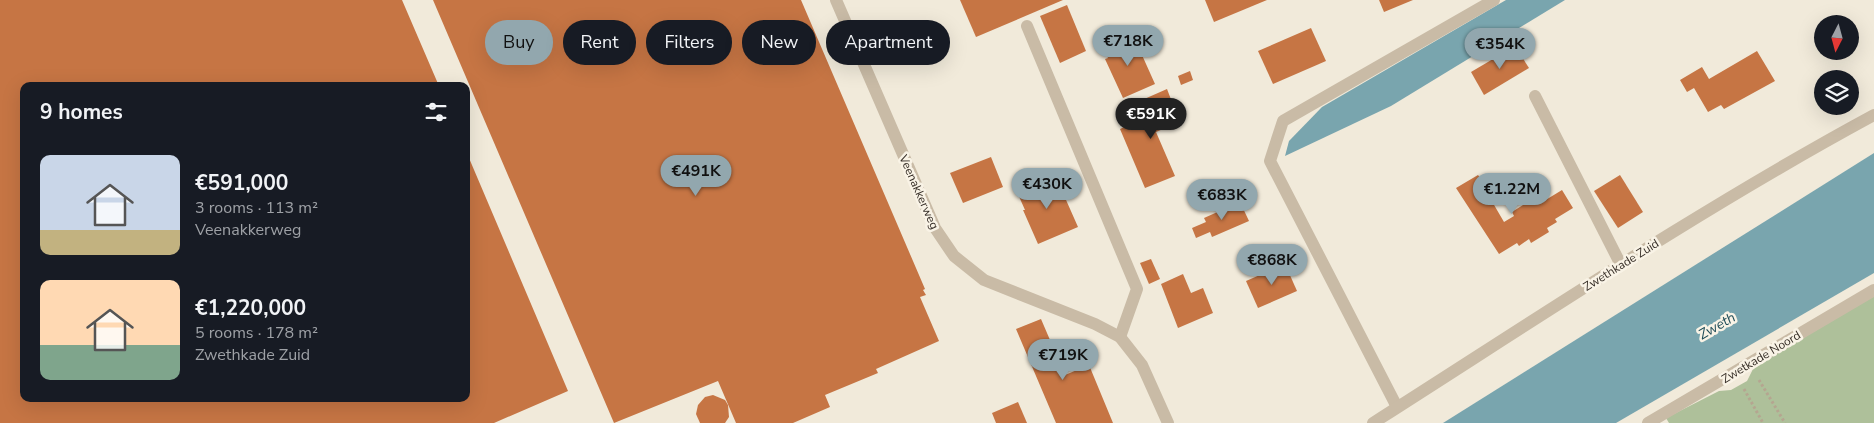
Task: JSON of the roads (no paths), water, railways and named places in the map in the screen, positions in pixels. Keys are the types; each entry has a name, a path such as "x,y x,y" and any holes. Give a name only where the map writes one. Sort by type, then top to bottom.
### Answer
{"street":[{"name":"Veenakkerweg","path":"836,0 935,228 954,256 984,280 1095,324 1120,337 1142,365 1168,423"},
{"path":"1398,408 1270,161 1283,120 1494,0"},
{"path":"1027,26 1137,289 1120,337"},
{"path":"1534,96 1621,265"},
{"name":"Zwethkade Zuid","path":"1373,423 1621,265 1808,151 1874,115"},
{"name":"Zwetkade Noord","path":"1648,423 1874,290"}],"water":[{"path":"1506,0 1565,0 1391,106 1285,156 1289,141 1322,107"},
{"name":"Zweth","path":"1874,153 1874,273 1616,423 1443,423"}]}
